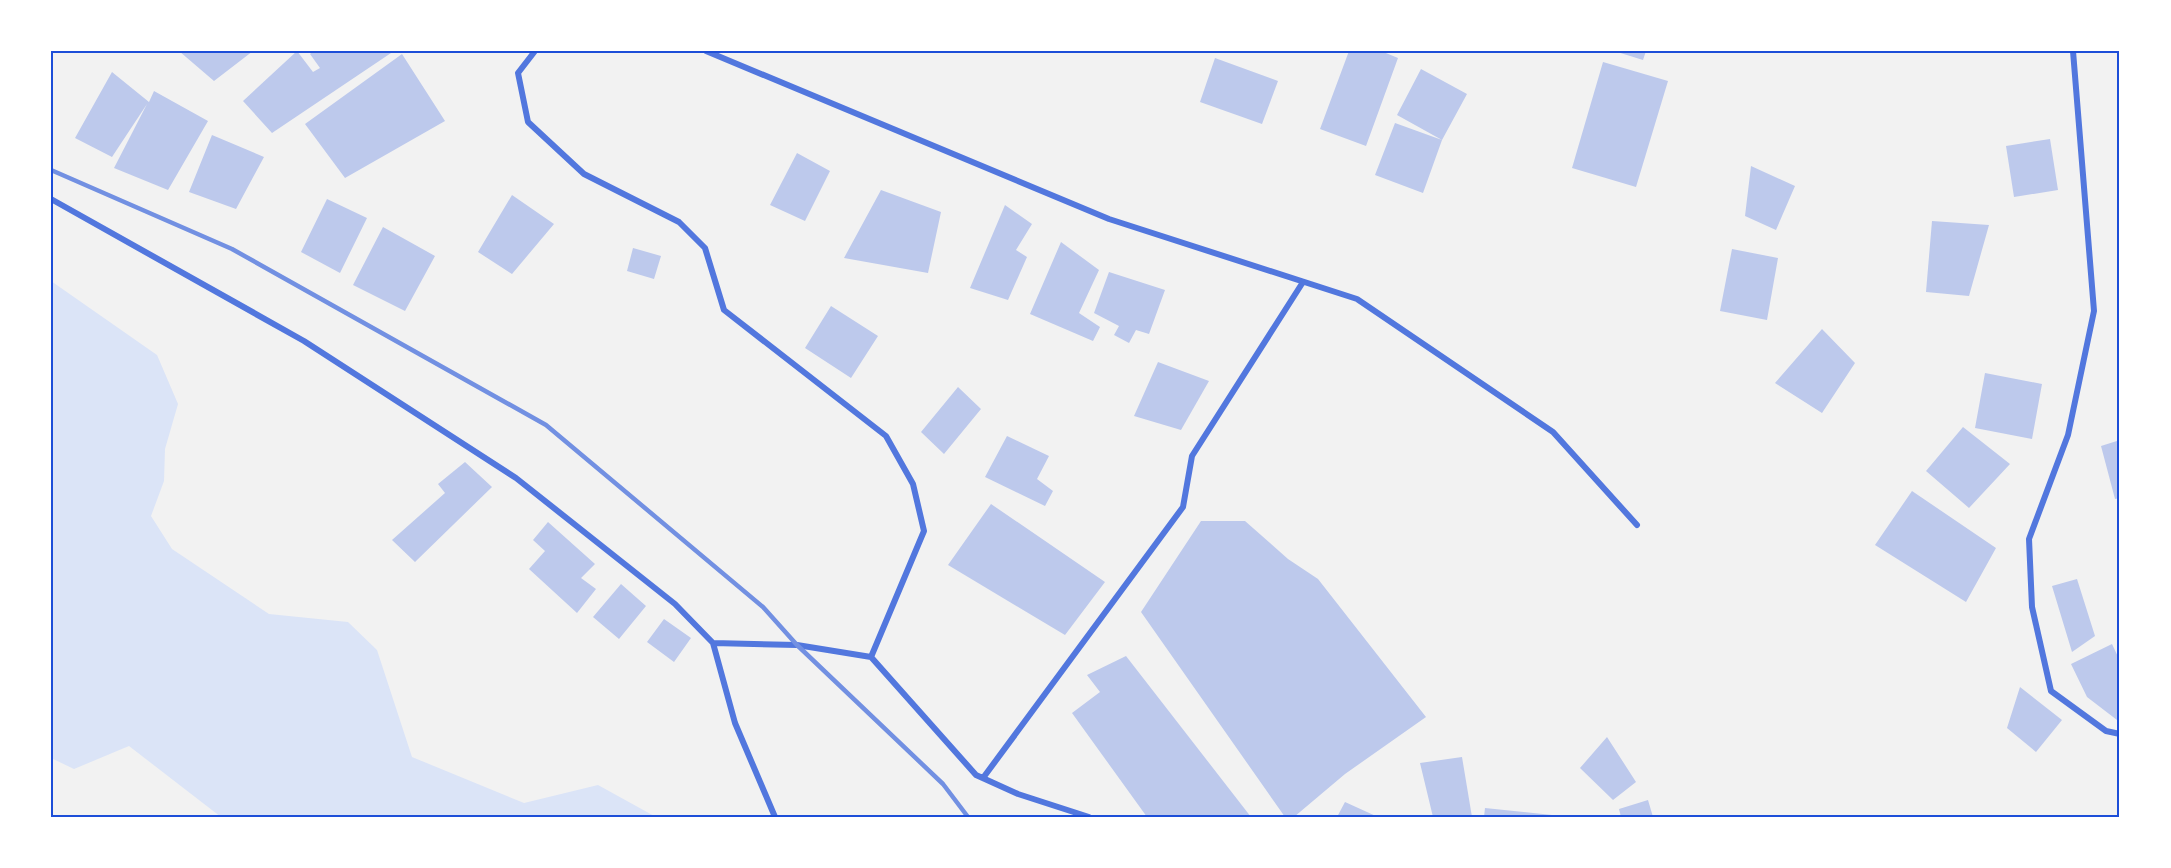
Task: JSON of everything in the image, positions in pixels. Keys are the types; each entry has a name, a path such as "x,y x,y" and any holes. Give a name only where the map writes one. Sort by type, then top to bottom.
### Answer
{"street":[{"path":"535,51 518,73 528,122 584,174 679,222 705,248 724,310 886,436 892,446 913,484 924,531 871,657"},
{"path":"706,51 1109,219 1357,299 1553,432 1637,525"},
{"path":"2073,51 2094,311 2068,435 2029,539 2032,608 2051,691 2106,731 2120,734"},
{"path":"51,199 304,341 516,478 675,604 713,643 735,723 775,817"},
{"path":"983,778 1183,507 1192,456 1303,282"},
{"path":"713,643 797,645 871,657 976,775 1018,794 1089,817"}],"shaded area":[{"path":"51,281 157,355 178,404 165,449 164,481 151,516 172,549 269,614 348,622 377,650 412,757 524,803 598,785 656,817 221,817 129,746 74,769 51,758"}],"building":[{"path":"179,51 253,51 214,81"},
{"path":"297,51 313,72 320,68 310,54 313,51 394,51 272,133 243,101"},
{"path":"1349,51 1381,51 1398,58 1366,146 1320,129"},
{"path":"1614,51 1646,51 1643,60"},
{"path":"402,54 445,121 345,178 305,124"},
{"path":"1215,58 1278,81 1262,124 1200,102"},
{"path":"1603,62 1668,81 1636,187 1572,168"},
{"path":"1421,69 1467,94 1442,140 1397,115"},
{"path":"112,72 149,102 154,91 208,121 168,190 114,168 147,104 112,157 75,138"},
{"path":"1395,123 1442,140 1423,193 1375,175"},
{"path":"212,135 264,157 236,209 189,192"},
{"path":"2050,139 2058,190 2014,197 2006,146"},
{"path":"797,153 830,171 805,221 770,205"},
{"path":"1751,166 1795,186 1776,230 1745,216"},
{"path":"881,190 941,212 928,273 844,258"},
{"path":"512,195 554,224 512,274 478,252"},
{"path":"327,199 367,218 340,273 301,252"},
{"path":"1005,205 1032,224 1016,250 1027,257 1008,300 970,288"},
{"path":"1932,221 1989,225 1969,296 1926,292"},
{"path":"383,227 435,256 405,311 353,285"},
{"path":"1061,242 1099,270 1079,313 1100,327 1093,341 1030,314"},
{"path":"633,248 661,256 654,279 627,271"},
{"path":"1732,249 1778,258 1767,320 1720,311"},
{"path":"1109,272 1165,290 1149,334 1136,330 1129,343 1114,335 1119,326 1094,313"},
{"path":"831,306 878,336 851,378 805,348"},
{"path":"1822,329 1855,363 1822,413 1775,383"},
{"path":"1158,362 1209,381 1181,430 1134,416"},
{"path":"1985,373 2042,384 2032,439 1975,428"},
{"path":"958,387 981,409 944,454 921,432"},
{"path":"1963,427 2010,464 1969,508 1926,471"},
{"path":"1007,436 1049,456 1037,479 1053,491 1045,506 985,477"},
{"path":"2120,440 2120,498 2115,499 2101,446"},
{"path":"465,462 492,487 415,562 392,540 445,493 438,484"},
{"path":"1912,491 1996,548 1966,602 1875,545"},
{"path":"991,504 1105,582 1065,635 948,565"},
{"path":"1201,521 1245,521 1288,559 1318,579 1426,717 1345,774 1294,817 1285,817 1141,612"},
{"path":"548,522 595,564 581,578 596,589 577,613 529,569 545,551 533,540"},
{"path":"2077,579 2095,636 2072,652 2052,586"},
{"path":"621,584 646,606 619,639 593,617"},
{"path":"664,619 691,638 674,662 647,642"},
{"path":"2112,644 2120,661 2120,719 2117,720 2087,697 2071,664"},
{"path":"1126,656 1251,817 1147,817 1072,713 1100,692 1087,675"},
{"path":"2020,687 2062,720 2036,752 2007,728"},
{"path":"1607,737 1636,782 1613,800 1580,768"},
{"path":"1462,757 1472,817 1433,817 1420,763"},
{"path":"1648,800 1653,817 1621,817 1619,809"},
{"path":"1345,802 1378,817 1337,817"},
{"path":"1485,808 1552,815 1552,817 1484,817"}],"railway":[{"path":"51,170 232,249 546,425 763,607 797,645 943,784 968,817"}]}
